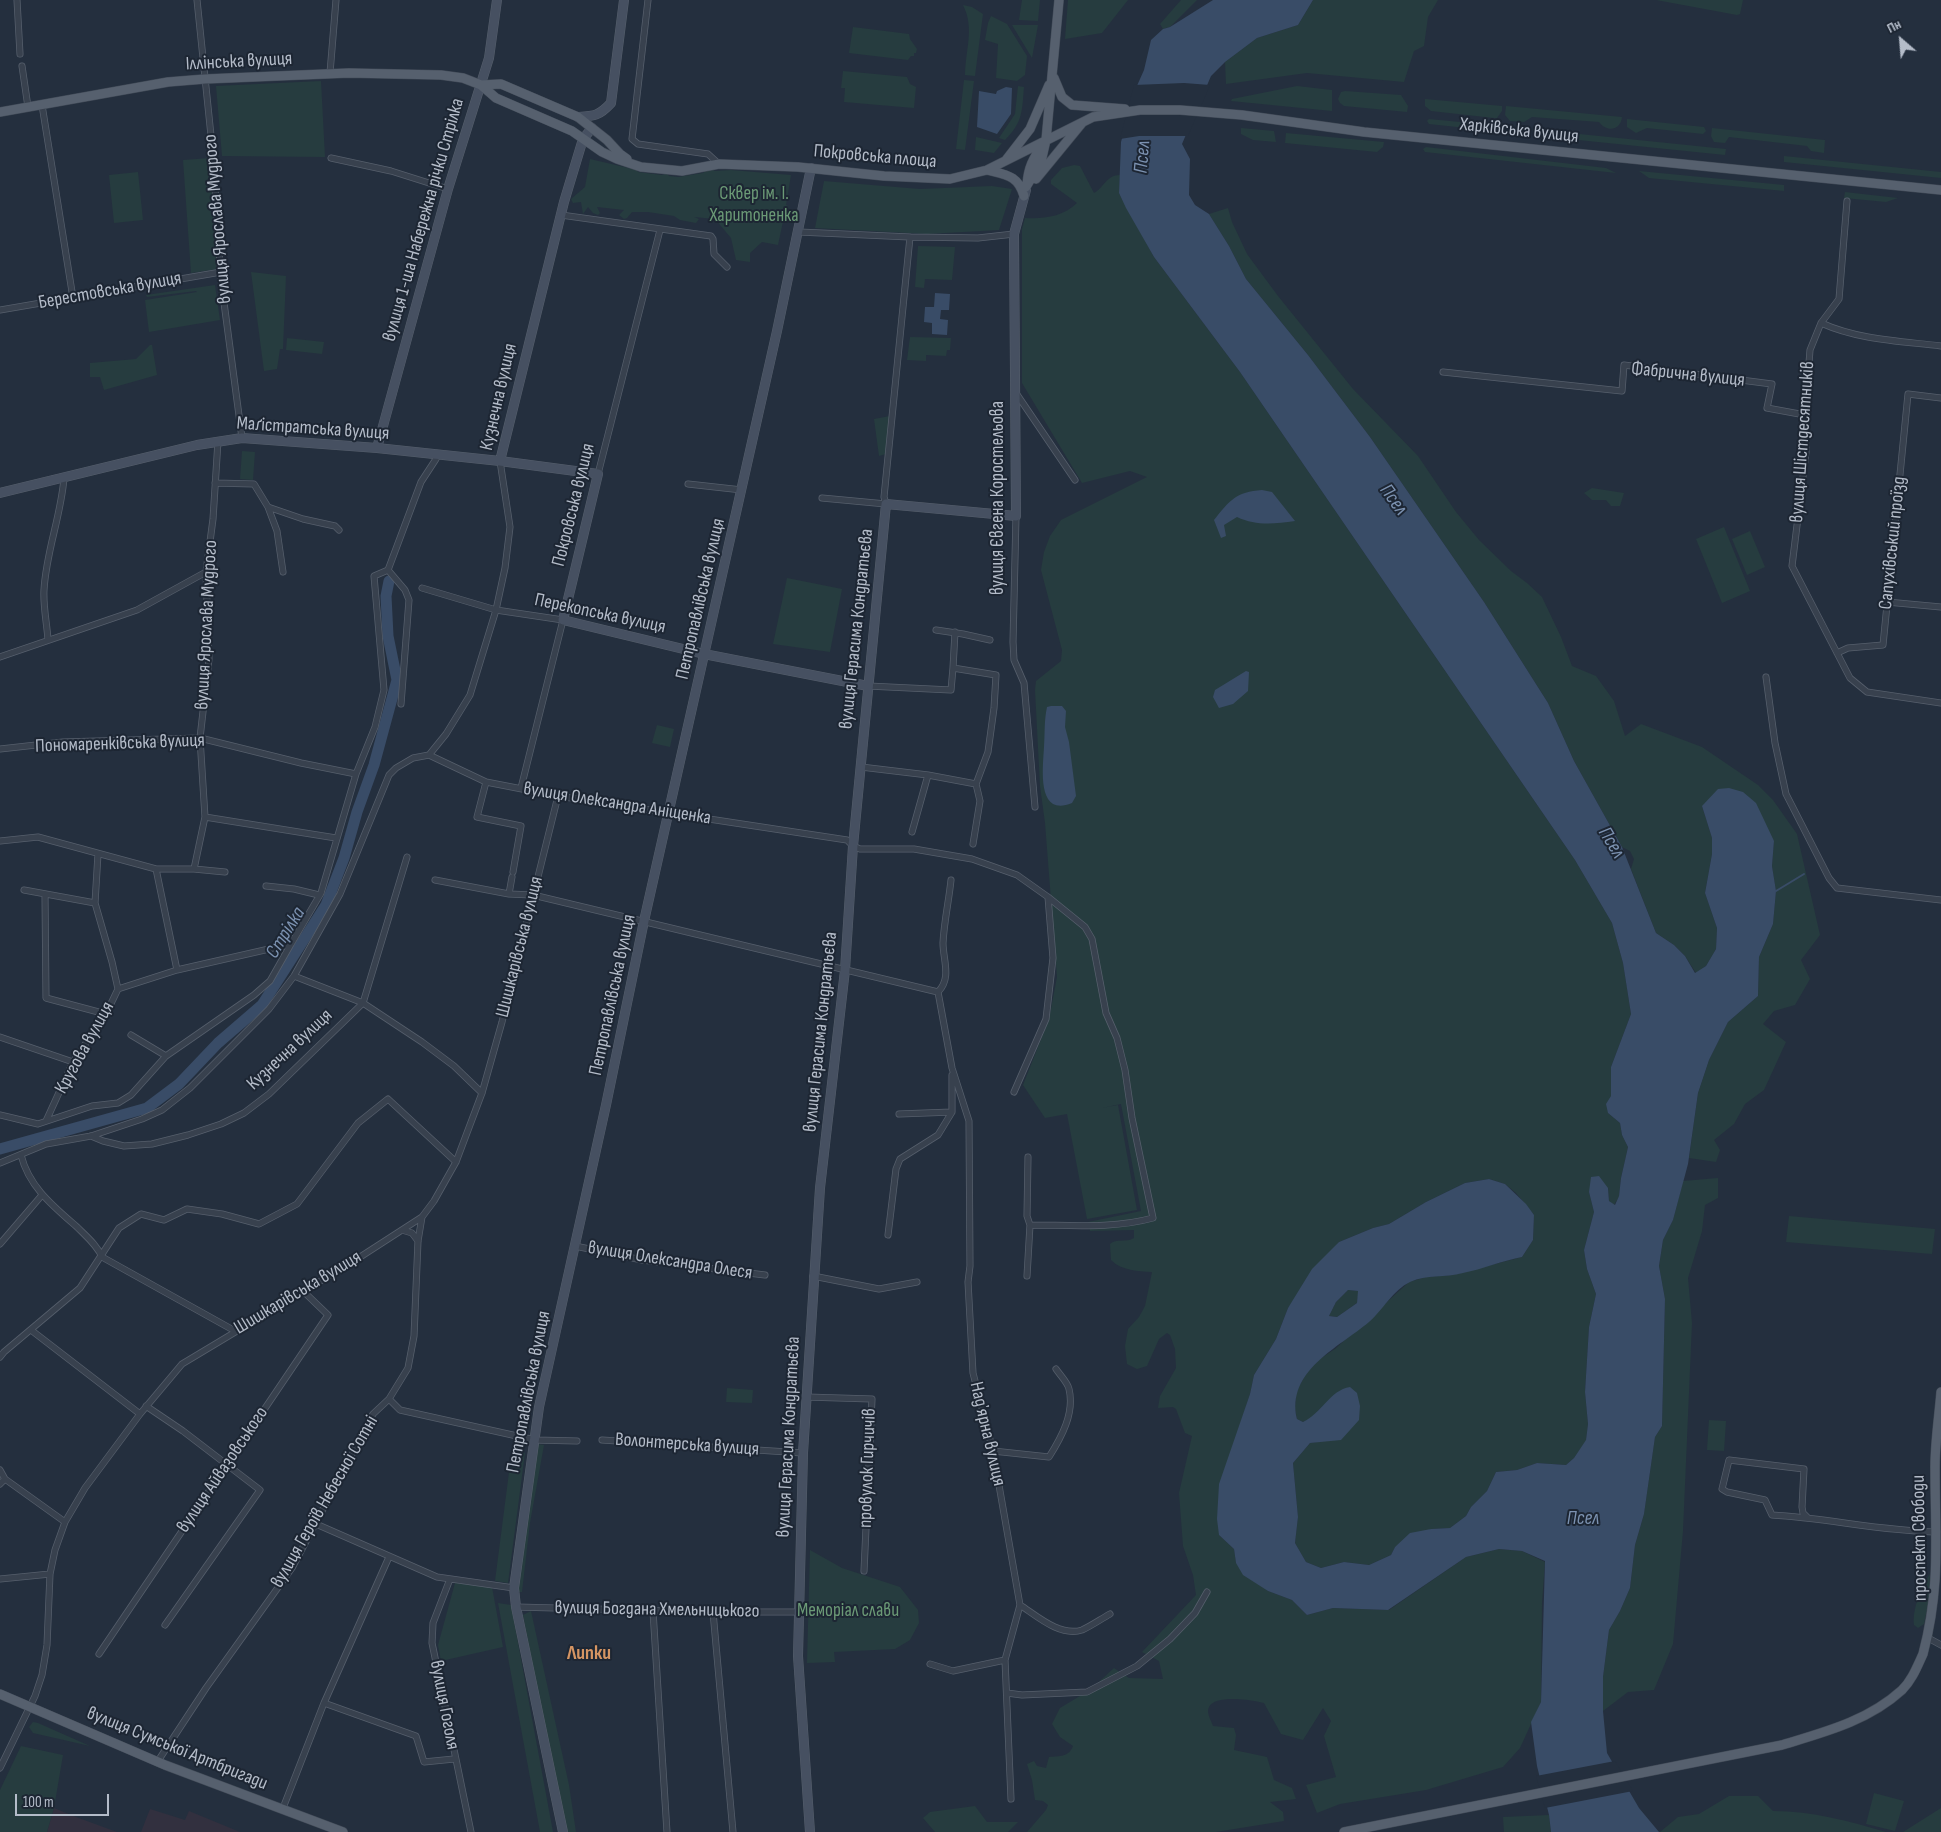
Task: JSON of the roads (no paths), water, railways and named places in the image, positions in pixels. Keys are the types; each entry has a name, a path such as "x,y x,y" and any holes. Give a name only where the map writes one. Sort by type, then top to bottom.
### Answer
{"main road":[{"path":"1025,192 1042,162 1046,140 1059,0"},
{"name":"Іллінська вулиця","path":"0,112 168,82 205,78 330,73 441,75 463,78 481,85"},
{"path":"1053,76 1062,97 1067,102 1083,107 1094,106 1140,110"},
{"path":"1004,163 1030,129 1053,76"},
{"name":"Покровська площа","path":"481,85 501,84 578,117 620,154 641,167"},
{"name":"Покровська площа","path":"481,85 496,98 572,131 602,152 641,167 682,171 719,164 811,168 884,176 950,179 987,170 1004,163 1093,117"},
{"name":"Харківська вулиця","path":"1093,117 1140,110 1218,112 1364,132 1941,190"},
{"path":"1025,192 1083,122"},
{"path":"987,170 1012,177 1025,192"},
{"name":"проспект Свободи","path":"1344,1832 1782,1745 1851,1722 1885,1704 1902,1689 1917,1668 1930,1639 1940,1594 1939,1499 1935,1464 1941,1392"},
{"name":"вулиця Сумської Артбригади","path":"0,1694 158,1762 343,1832"}],"street":[{"path":"17,0 20,54"},
{"name":"вулиця Ярослава Мудрого","path":"197,0 213,155 221,272 242,438"},
{"path":"330,73 336,0"},
{"name":"вулиця 1-ша Набережна річки Стрілка","path":"377,448 448,189 489,58 497,0"},
{"path":"578,117 594,116 602,113 611,103 624,0"},
{"path":"648,0 632,139 638,144 708,154 719,164"},
{"path":"22,66 28,107"},
{"path":"42,105 73,298"},
{"name":"Кузнечна вулиця","path":"429,755 446,734 470,695 496,610 505,568 510,527 500,461 561,215 583,138 592,128"},
{"path":"332,158 391,171 448,189"},
{"name":"Петропавлівська вулиця","path":"563,1832 516,1606 514,1588 539,1407 644,921 742,490 811,168"},
{"name":"вулиця Євгена Коростельова","path":"1025,192 1014,234 1016,516 1014,653 1016,666 1024,683 1035,807"},
{"name":"вулиця Шістдесятників","path":"1847,201 1839,299 1821,323 1810,350 1805,415 1806,452 1792,566 1850,678 1867,692 1941,703"},
{"path":"561,215 711,236 714,254 727,267"},
{"name":"Покровська вулиця","path":"521,788 660,230"},
{"path":"798,232 978,238 1014,234"},
{"name":"вулиця Герасима Кондратьєва","path":"810,1832 800,1702 799,1612 803,1453 813,1276 820,1188 845,970 860,768 886,504 884,497 910,237"},
{"name":"Берестовська вулиця","path":"0,310 221,272"},
{"path":"1821,323 1842,332 1878,339 1941,346"},
{"name":"Фабрична вулиця","path":"1443,372 1622,391 1624,365 1772,384 1767,408 1805,415"},
{"path":"1015,392 1076,480"},
{"name":"Сапухівський проїзд","path":"1837,653 1848,648 1883,645 1908,394 1941,398"},
{"name":"Маґістратська вулиця","path":"0,493 218,440 242,438 377,448 598,474"},
{"name":"вулиця Ярослава Мудрого","path":"194,869 205,817 200,738 209,659 206,572 218,440"},
{"path":"401,704 409,600 405,590 388,570 421,482 437,455"},
{"path":"48,640 44,590 51,545 62,504 64,478"},
{"path":"215,483 254,484 268,507 277,531 282,572"},
{"path":"688,484 742,490"},
{"path":"822,498 1016,516"},
{"path":"268,507 302,519 335,526 340,530"},
{"name":"Кругова вулиця","path":"46,1121 92,1106 118,1103 132,1095 166,1056 254,995 270,981 319,895 356,774 375,726 384,690 374,576 388,570"},
{"path":"0,657 137,610 206,572"},
{"name":"Перекопська вулиця","path":"422,588 496,610 563,620 704,654 868,686 951,690 953,668"},
{"path":"1887,602 1941,607"},
{"path":"936,630 990,640"},
{"path":"955,632 953,668 996,675 988,752 976,784 980,801 973,844"},
{"path":"1766,677 1775,743 1786,794 1829,878 1837,888 1941,900"},
{"name":"Пономаренківська вулиця","path":"0,749 63,742 200,738 301,763 356,774"},
{"path":"0,1163 46,1144 91,1136 142,1119 162,1110 190,1088 269,1009 294,976 340,894 389,775 396,768 413,758 429,755"},
{"name":"вулиця Олександра Аніщенка","path":"429,755 486,782 558,796 847,840 860,849 914,849 972,859 1017,875 1048,896 1085,927 1092,939 1106,1013 1117,1038 1125,1070 1132,1118 1153,1218 1138,1222 1086,1225 1030,1225"},
{"path":"860,768 928,775 976,784"},
{"path":"912,832 928,775"},
{"path":"486,782 477,817 521,826 509,894"},
{"name":"Шишкарівська вулиця","path":"0,1768 42,1675 47,1645 50,1574 64,1522 85,1488 146,1406 182,1364 235,1330 357,1259 422,1217 434,1201 456,1162 482,1093 502,1022 558,796"},
{"path":"205,817 336,838"},
{"path":"0,841 38,837 156,869 194,869 225,872"},
{"path":"98,854 95,903 118,988"},
{"name":"Кузнечна вулиця","path":"91,1136 102,1141 124,1146 152,1144 221,1124 244,1113 269,1094 363,1003 407,858"},
{"path":"156,869 178,970"},
{"path":"434,880 509,894 533,895 938,992 944,986 947,964 943,945 951,880"},
{"path":"266,886 294,889 319,895"},
{"path":"24,890 95,903"},
{"path":"45,895 46,998 106,1014"},
{"path":"1014,1092 1046,1019 1053,958 1048,896"},
{"name":"Кругова вулиця","path":"46,1121 73,1062 106,1014 118,988 178,970 290,944"},
{"path":"294,976 363,1003 422,1042 454,1066 482,1093"},
{"name":"Надʼярна вулиця","path":"938,992 952,1068 969,1121 970,1266 968,1282 973,1373 993,1450 1020,1606 1004,1660 1011,1799"},
{"path":"131,1035 166,1056"},
{"path":"0,1037 73,1062"},
{"name":"Надʼярна вулиця","path":"952,1068 952,1112"},
{"path":"0,1357 80,1288 102,1257 119,1228 141,1214 164,1220 187,1209 222,1214 259,1224 296,1204 358,1123 388,1099 456,1162"},
{"path":"898,1114 952,1112"},
{"path":"888,1235 896,1169 900,1159 938,1135 952,1112"},
{"path":"0,1115 38,1124 46,1121"},
{"path":"21,1154 25,1171 42,1195 82,1232 99,1250 102,1257 235,1330"},
{"path":"1027,1276 1030,1225 1027,1216 1028,1157"},
{"path":"0,1244 42,1195"},
{"name":"вулиця Героїв Небесної Сотні","path":"158,1762 206,1688 292,1568 373,1414 389,1399 408,1368 414,1336 418,1241 422,1217"},
{"path":"400,1230 409,1231 415,1235 418,1241"},
{"name":"вулиця Олександра Олеся","path":"575,1246 642,1260 765,1275"},
{"path":"813,1276 879,1289 918,1282"},
{"name":"вулиця Айвазовського","path":"99,1654 328,1316 302,1290"},
{"path":"30,1330 140,1414"},
{"path":"993,1450 1049,1457 1064,1434 1070,1405 1069,1388 1056,1370"},
{"name":"провулок Гирчичів","path":"806,1397 872,1399 864,1570"},
{"path":"389,1399 400,1410 535,1440 577,1441"},
{"path":"146,1406 183,1431 260,1490 165,1625"},
{"name":"Волонтерська вулиця","path":"602,1440 803,1453"},
{"path":"1808,1518 1803,1512 1802,1507 1804,1470 1730,1460 1722,1489 1727,1492 1765,1500 1772,1515 1910,1531 1939,1532"},
{"path":"0,1470 5,1479 64,1522"},
{"path":"0,1484 5,1479"},
{"path":"316,1524 437,1577 514,1588"},
{"path":"283,1808 324,1704 389,1557"},
{"path":"0,1579 50,1574"},
{"name":"вулиця Гоголя","path":"450,1579 433,1623 432,1643 470,1832"},
{"path":"1007,1693 1022,1695 1087,1692 1137,1666 1170,1639 1195,1613 1207,1592"},
{"name":"вулиця Богдана Хмельницького","path":"516,1606 653,1611 799,1612"},
{"path":"1020,1606 1054,1627 1069,1631 1082,1630 1110,1614"},
{"path":"653,1611 667,1832"},
{"path":"713,1612 733,1832"},
{"path":"1930,1639 1941,1644"},
{"path":"930,1664 953,1671 1004,1660"},
{"path":"324,1704 416,1736 424,1762 454,1759"}],"water":[{"name":"Псел","path":"1213,0 1313,0 1298,25 1257,38 1225,62 1211,76 1182,144 1190,159 1189,195 1195,205 1209,214 1229,246 1246,279 1308,355 1370,437 1484,602 1548,703 1574,761 1622,847 1656,933 1674,945 1685,956 1695,973 1706,966 1716,949 1717,928 1705,893 1712,854 1712,838 1702,806 1718,789 1729,788 1743,792 1756,803 1774,841 1772,866 1776,891 1773,924 1759,957 1758,996 1728,1022 1709,1060 1698,1093 1688,1164 1673,1220 1663,1240 1659,1266 1665,1299 1662,1426 1655,1437 1644,1514 1635,1545 1630,1588 1609,1630 1603,1677 1603,1711 1607,1753 1639,1808 1659,1832 1551,1832 1549,1815 1537,1766 1531,1722 1541,1702 1545,1561 1522,1551 1499,1549 1466,1557 1388,1610 1333,1608 1307,1615 1292,1600 1268,1591 1243,1575 1236,1563 1234,1549 1219,1535 1217,1519 1219,1484 1250,1394 1254,1375 1276,1339 1288,1308 1312,1269 1339,1242 1373,1228 1389,1224 1426,1202 1465,1183 1489,1179 1505,1184 1526,1204 1534,1215 1533,1240 1522,1257 1470,1271 1423,1278 1410,1282 1398,1290 1369,1322 1330,1351 1307,1374 1299,1387 1296,1402 1297,1419 1303,1422 1315,1414 1331,1397 1350,1387 1357,1393 1360,1406 1359,1420 1341,1440 1310,1443 1293,1463 1298,1517 1295,1543 1306,1562 1321,1568 1344,1562 1369,1565 1391,1555 1395,1547 1410,1533 1450,1528 1466,1516 1471,1507 1487,1491 1496,1472 1517,1470 1537,1463 1566,1465 1574,1458 1586,1440 1588,1424 1585,1392 1589,1327 1596,1294 1587,1269 1584,1250 1594,1212 1589,1192 1591,1177 1599,1176 1608,1188 1609,1201 1615,1205 1619,1196 1628,1147 1622,1135 1620,1123 1608,1113 1606,1104 1611,1096 1611,1067 1631,1014 1623,963 1612,923 1575,860 1240,372 1154,257 1126,208 1119,193 1121,142 1136,88 1144,70 1151,40 1163,29 1170,27","holes":["1348,1290 1358,1291 1357,1303 1337,1317 1329,1316 1336,1302"]},
{"path":"1006,87 1012,88 1011,114 997,134 977,127 979,91 996,94 997,91"},
{"path":"935,293 950,294 949,310 941,310 940,319 948,320 947,335 932,334 932,323 924,322 925,307 934,307"},
{"path":"1262,490 1272,492 1295,521 1258,523 1237,517 1224,525 1226,536 1221,538 1214,520 1229,502 1240,495"},
{"path":"1246,671 1249,672 1248,691 1233,704 1219,708 1213,697 1215,690"},
{"path":"1062,706 1066,711 1065,727 1069,742 1076,796 1072,803 1060,806 1052,803 1047,797 1043,777 1045,717 1047,707"}],"waterway":[{"name":"Стрілка","path":"0,1149 147,1108 179,1084 218,1043 262,1005 326,905 344,858 357,812 374,765 397,680 388,636 386,596 389,581"},
{"path":"1776,891 1804,874"}],"district":[{"name":"Липки","path":"589,1654"}],"park label":[{"name":"Сквер ім. І. Харитоненка","path":"754,205"},
{"name":"Меморіал слави","path":"848,1611"}]}
